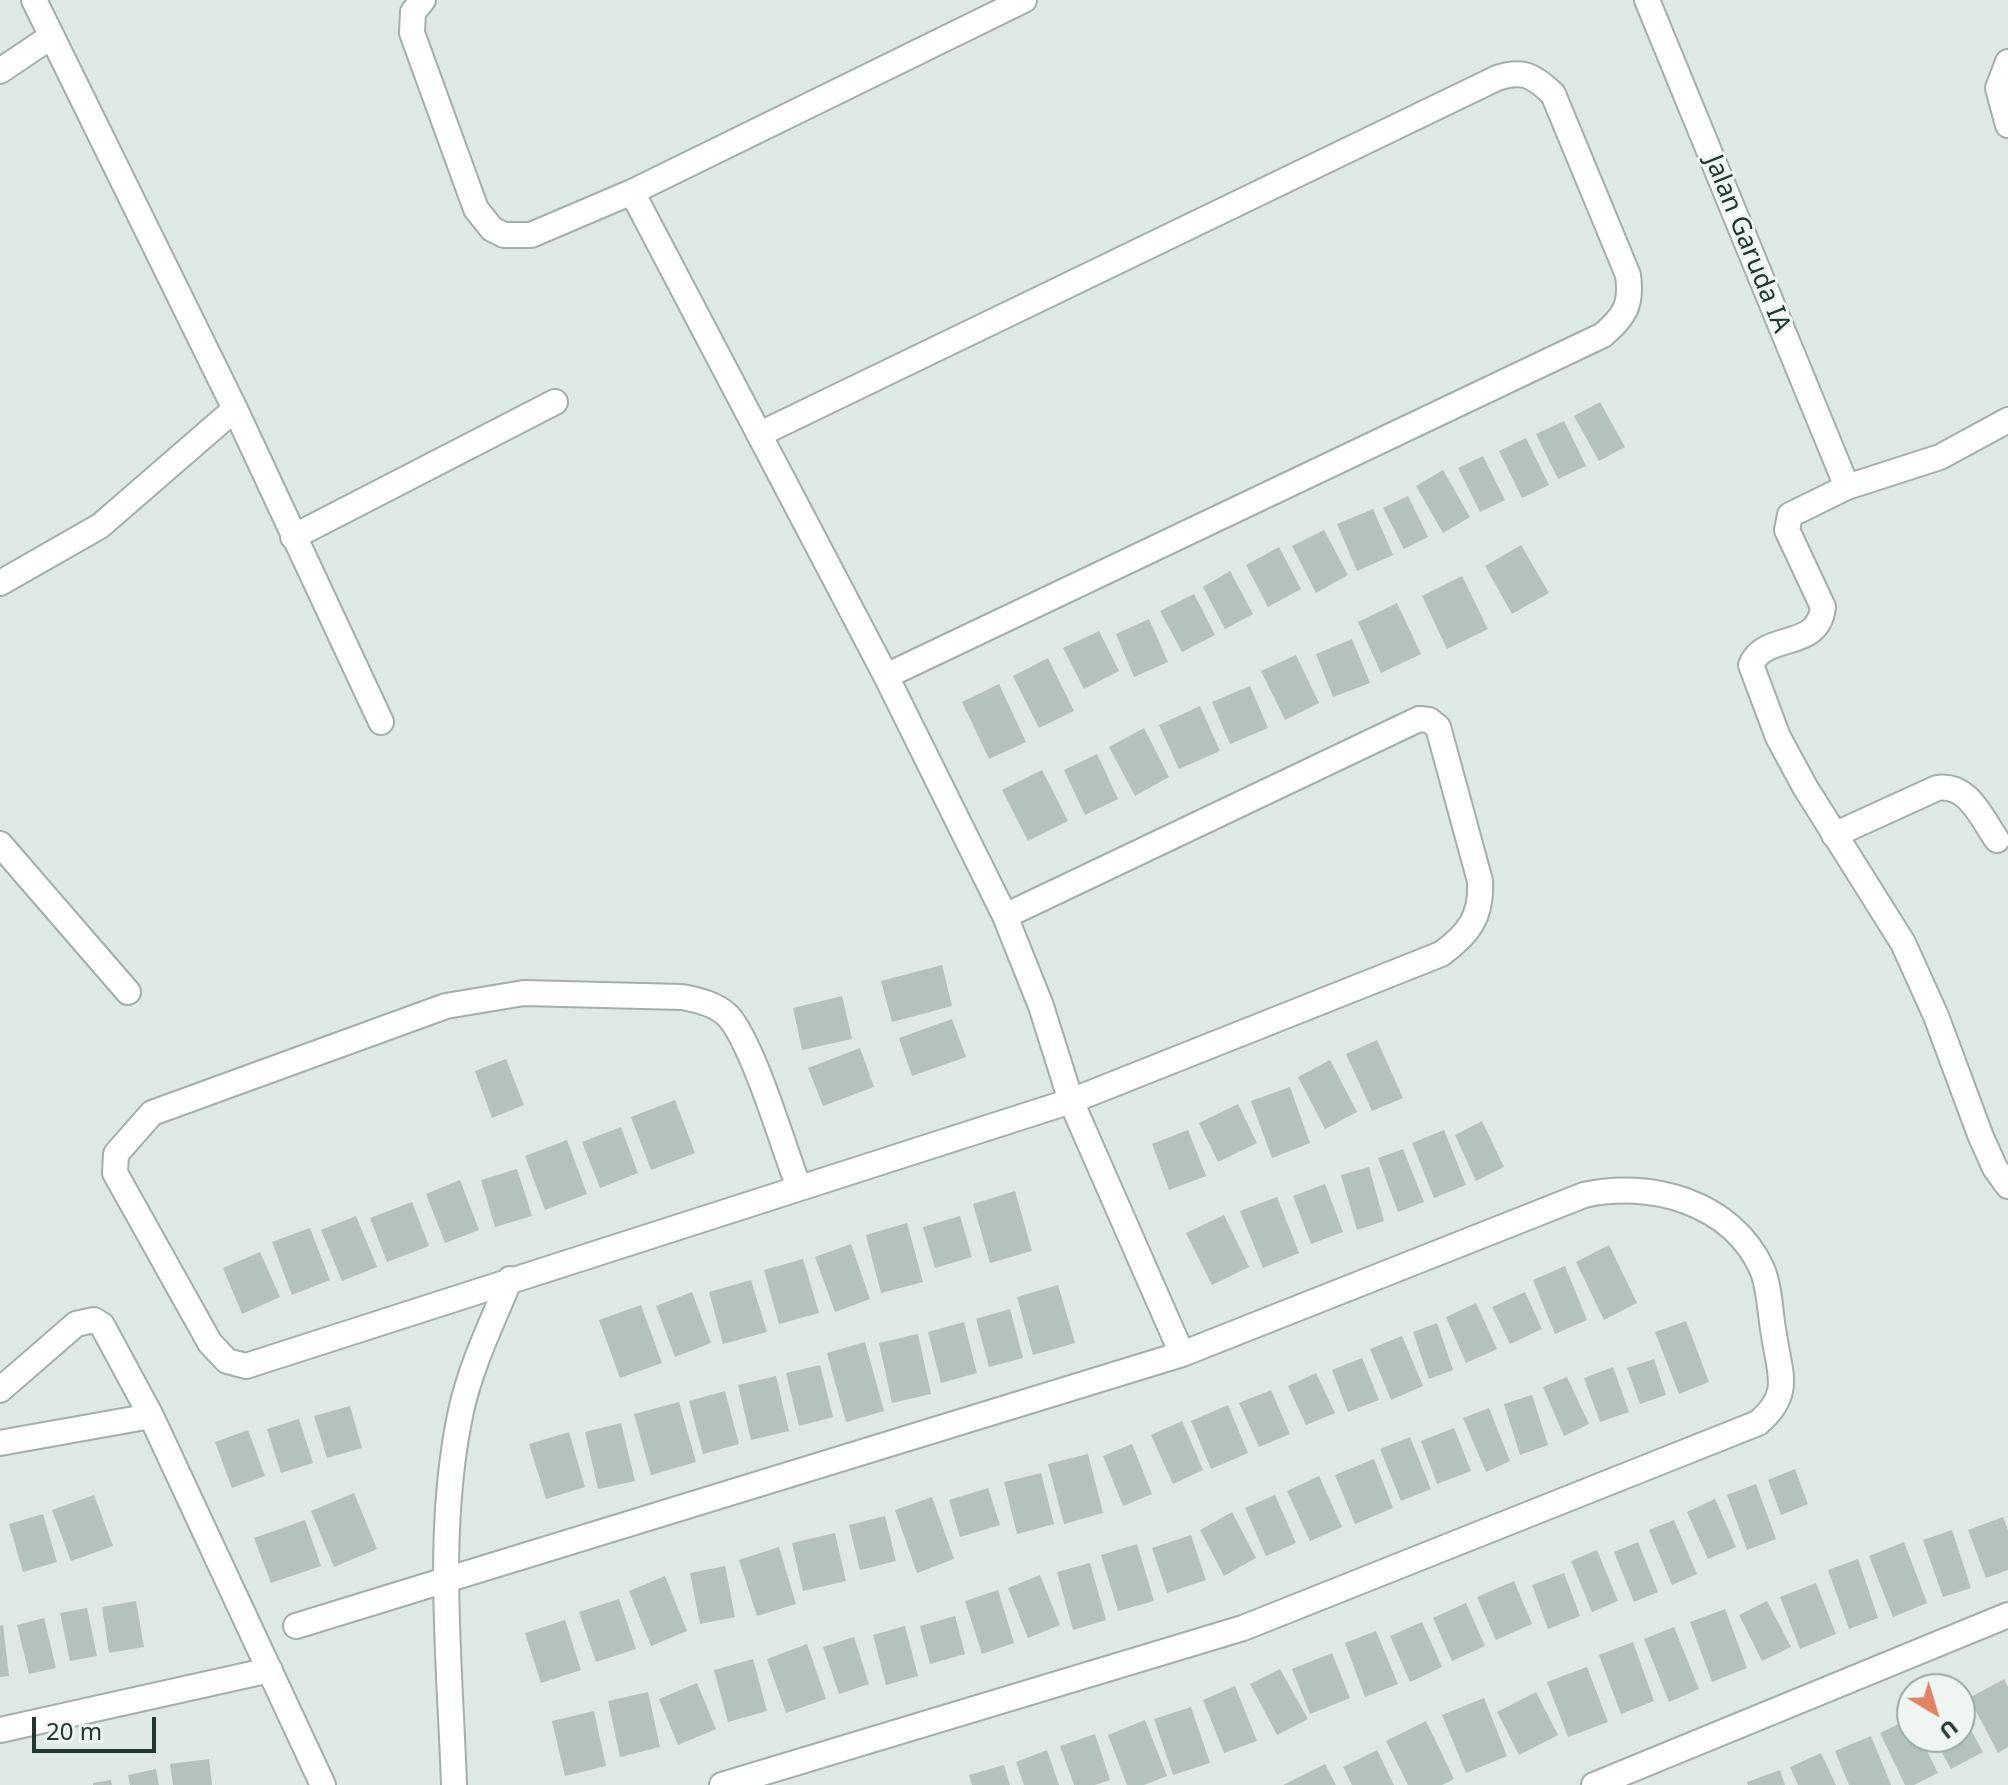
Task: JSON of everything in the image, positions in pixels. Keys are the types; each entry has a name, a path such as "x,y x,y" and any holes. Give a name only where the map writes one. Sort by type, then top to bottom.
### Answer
{"street":[{"path":"34,0 235,409 381,722"},
{"path":"423,0 413,12 412,33 476,209 492,229 504,235 531,235 632,192 1024,0"},
{"name":"Jalan Garuda IA","path":"1647,0 1847,487"},
{"path":"0,71 52,36"},
{"path":"2008,62 1998,88 2008,125"},
{"path":"760,434 1497,78 1516,71 1536,78 1553,94 1628,275 1631,299 1623,318 1603,335 886,676"},
{"path":"632,192 886,676 1005,916 1041,1006 1071,1101 1182,1354"},
{"path":"293,537 555,402"},
{"path":"0,583 100,526 235,409"},
{"path":"2008,420 1940,457 1847,487 1797,510 1787,522 1823,607 1817,628 1761,650 1751,665 1778,737 1834,835 1903,943 1936,1016 1981,1137 1995,1168 2008,1186"},
{"path":"799,1188 743,1040 727,1015 705,1001 682,997 524,993 446,1006 152,1113 116,1154 115,1173 210,1343 227,1361 246,1366 1071,1101 1441,954 1462,939 1476,920 1481,902 1480,881 1438,727 1429,720 1407,723 1005,916"},
{"path":"1834,835 1937,788 1949,786 1966,795 1997,840"},
{"path":"0,844 128,992"},
{"path":"296,1626 1182,1354 1584,1195 1616,1188 1656,1191 1702,1209 1727,1224 1751,1249 1763,1272 1783,1390 1775,1409 1731,1436 1243,1628 722,1785"},
{"path":"454,1785 447,1581 452,1465 461,1411 476,1359 510,1279"},
{"path":"0,1390 76,1324 94,1320 102,1325 151,1416 323,1785"},
{"path":"0,1443 151,1416"},
{"path":"1594,1785 2008,1615"},
{"path":"0,1730 270,1670"}],"building":[{"path":"1600,402 1625,447 1599,461 1574,416"},
{"path":"1564,421 1586,466 1558,479 1536,434"},
{"path":"1526,438 1549,485 1522,498 1499,451"},
{"path":"1483,456 1505,500 1480,512 1458,468"},
{"path":"1443,470 1470,517 1443,533 1416,486"},
{"path":"1408,496 1428,537 1404,549 1383,508"},
{"path":"1373,509 1393,555 1357,571 1337,524"},
{"path":"1324,530 1348,575 1316,593 1292,546"},
{"path":"1521,545 1549,593 1512,614 1485,566"},
{"path":"1279,547 1301,589 1268,607 1246,565"},
{"path":"1230,571 1253,614 1225,629 1203,587"},
{"path":"1462,576 1488,629 1447,649 1422,596"},
{"path":"1194,594 1215,635 1182,652 1160,611"},
{"path":"1397,603 1421,654 1381,673 1358,622"},
{"path":"1149,619 1168,662 1134,677 1116,634"},
{"path":"1099,631 1119,671 1084,689 1063,648"},
{"path":"1352,639 1370,683 1333,697 1316,654"},
{"path":"1296,655 1319,703 1285,720 1261,671"},
{"path":"1048,658 1074,711 1039,728 1013,676"},
{"path":"999,684 1026,742 989,759 962,702"},
{"path":"1250,686 1268,728 1230,744 1212,702"},
{"path":"1200,706 1220,751 1179,769 1159,725"},
{"path":"1144,728 1169,777 1135,796 1109,747"},
{"path":"1097,754 1118,799 1085,815 1064,770"},
{"path":"1042,770 1068,821 1028,841 1002,790"},
{"path":"942,965 952,1006 892,1022 881,981"},
{"path":"842,996 852,1039 802,1050 793,1008"},
{"path":"952,1019 966,1057 912,1076 899,1038"},
{"path":"1377,1040 1403,1098 1372,1111 1346,1054"},
{"path":"860,1048 874,1087 823,1106 808,1068"},
{"path":"506,1059 524,1105 492,1118 475,1071"},
{"path":"1330,1060 1357,1112 1325,1129 1298,1077"},
{"path":"1290,1087 1310,1143 1272,1158 1251,1101"},
{"path":"675,1100 695,1153 651,1170 631,1117"},
{"path":"1238,1104 1257,1143 1218,1162 1199,1123"},
{"path":"1482,1121 1504,1167 1476,1181 1455,1135"},
{"path":"621,1127 638,1173 600,1188 582,1142"},
{"path":"1188,1130 1206,1176 1169,1190 1152,1144"},
{"path":"1444,1130 1466,1185 1434,1198 1412,1143"},
{"path":"567,1140 587,1194 545,1210 525,1156"},
{"path":"1403,1149 1424,1202 1398,1212 1378,1158"},
{"path":"1369,1167 1384,1221 1357,1230 1341,1175"},
{"path":"517,1169 532,1216 495,1227 481,1180"},
{"path":"460,1180 479,1230 445,1243 426,1194"},
{"path":"1325,1184 1343,1232 1311,1244 1293,1196"},
{"path":"1015,1191 1032,1251 990,1263 973,1204"},
{"path":"1277,1197 1299,1253 1263,1268 1240,1211"},
{"path":"412,1202 429,1246 387,1262 370,1218"},
{"path":"1224,1215 1249,1267 1212,1285 1186,1233"},
{"path":"356,1216 377,1267 342,1281 321,1230"},
{"path":"960,1216 972,1257 935,1268 923,1227"},
{"path":"907,1223 923,1282 881,1293 866,1235"},
{"path":"310,1228 330,1280 292,1295 272,1242"},
{"path":"851,1244 870,1299 835,1312 815,1257"},
{"path":"1609,1245 1637,1303 1604,1320 1576,1262"},
{"path":"260,1252 280,1297 242,1314 223,1268"},
{"path":"803,1259 819,1313 779,1324 764,1270"},
{"path":"1565,1266 1587,1320 1555,1334 1533,1280"},
{"path":"751,1280 767,1332 723,1344 709,1292"},
{"path":"1058,1285 1075,1343 1033,1355 1017,1297"},
{"path":"692,1292 711,1343 675,1357 656,1306"},
{"path":"1525,1292 1542,1329 1510,1344 1492,1307"},
{"path":"1476,1303 1497,1349 1466,1363 1446,1317"},
{"path":"641,1305 662,1363 620,1378 599,1320"},
{"path":"1010,1309 1023,1358 989,1367 976,1319"},
{"path":"1686,1321 1709,1382 1679,1394 1655,1332"},
{"path":"964,1322 977,1373 941,1383 928,1332"},
{"path":"1437,1323 1453,1370 1429,1379 1413,1332"},
{"path":"918,1334 931,1394 892,1403 879,1343"},
{"path":"1402,1336 1423,1386 1391,1400 1370,1349"},
{"path":"865,1342 884,1411 846,1422 827,1353"},
{"path":"1362,1358 1379,1400 1348,1412 1332,1370"},
{"path":"1654,1359 1666,1395 1640,1404 1627,1368"},
{"path":"820,1365 833,1417 799,1426 786,1373"},
{"path":"1613,1367 1629,1412 1600,1422 1584,1378"},
{"path":"1316,1373 1335,1413 1306,1425 1288,1386"},
{"path":"776,1376 789,1431 751,1440 738,1385"},
{"path":"1567,1377 1589,1424 1564,1436 1543,1387"},
{"path":"1271,1390 1290,1434 1259,1447 1239,1403"},
{"path":"725,1391 739,1444 703,1454 689,1401"},
{"path":"1532,1395 1548,1445 1520,1455 1504,1404"},
{"path":"679,1402 696,1462 651,1475 634,1414"},
{"path":"1228,1405 1248,1453 1211,1469 1191,1421"},
{"path":"350,1406 362,1448 327,1458 314,1416"},
{"path":"1489,1408 1510,1461 1486,1472 1463,1418"},
{"path":"299,1419 313,1463 281,1473 267,1429"},
{"path":"1182,1421 1203,1470 1173,1484 1151,1435"},
{"path":"621,1423 635,1481 598,1489 585,1432"},
{"path":"1454,1428 1471,1471 1437,1484 1421,1441"},
{"path":"248,1430 265,1476 232,1488 215,1442"},
{"path":"569,1432 585,1487 546,1499 529,1444"},
{"path":"1410,1437 1431,1489 1401,1501 1380,1449"},
{"path":"1132,1444 1152,1494 1123,1506 1103,1456"},
{"path":"1088,1454 1103,1513 1064,1524 1048,1464"},
{"path":"1374,1459 1393,1508 1355,1524 1335,1475"},
{"path":"1795,1469 1808,1504 1781,1515 1768,1480"},
{"path":"1041,1473 1054,1524 1017,1534 1004,1482"},
{"path":"1319,1476 1342,1527 1310,1541 1287,1491"},
{"path":"1756,1484 1776,1539 1747,1550 1727,1495"},
{"path":"988,1488 1000,1525 960,1537 949,1500"},
{"path":"354,1493 377,1549 334,1567 311,1511"},
{"path":"94,1495 113,1546 71,1561 52,1510"},
{"path":"1275,1495 1296,1543 1266,1556 1245,1508"},
{"path":"932,1497 954,1559 917,1573 895,1510"},
{"path":"1715,1499 1736,1547 1708,1559 1687,1512"},
{"path":"1232,1512 1256,1558 1224,1576 1200,1530"},
{"path":"43,1514 57,1562 23,1572 9,1524"},
{"path":"885,1516 896,1561 860,1570 849,1525"},
{"path":"2003,1517 2008,1530 2008,1570 1986,1578 1968,1530"},
{"path":"305,1520 321,1566 271,1583 254,1538"},
{"path":"1674,1520 1697,1574 1672,1585 1649,1530"},
{"path":"1952,1530 1971,1588 1943,1597 1923,1540"},
{"path":"835,1533 846,1581 803,1591 792,1543"},
{"path":"1191,1535 1206,1580 1167,1593 1152,1548"},
{"path":"1638,1542 1658,1592 1634,1602 1614,1552"},
{"path":"1904,1542 1927,1603 1893,1617 1869,1556"},
{"path":"1137,1544 1154,1601 1118,1611 1101,1555"},
{"path":"779,1547 796,1604 757,1616 739,1560"},
{"path":"1597,1550 1618,1601 1592,1612 1571,1561"},
{"path":"1858,1559 1878,1618 1849,1629 1828,1570"},
{"path":"1090,1563 1106,1620 1073,1630 1057,1572"},
{"path":"725,1566 735,1617 700,1624 690,1573"},
{"path":"1564,1573 1580,1616 1548,1629 1532,1585"},
{"path":"1040,1575 1060,1625 1028,1638 1008,1588"},
{"path":"665,1576 687,1631 651,1646 629,1591"},
{"path":"1514,1581 1532,1624 1496,1640 1477,1597"},
{"path":"1816,1583 1836,1634 1800,1649 1780,1597"},
{"path":"998,1590 1014,1643 982,1654 965,1601"},
{"path":"619,1599 636,1649 596,1662 579,1612"},
{"path":"136,1601 144,1647 109,1653 102,1607"},
{"path":"1767,1601 1791,1647 1762,1661 1739,1615"},
{"path":"1466,1603 1485,1646 1452,1661 1433,1618"},
{"path":"87,1608 97,1656 70,1661 60,1613"},
{"path":"1725,1609 1747,1668 1712,1682 1690,1622"},
{"path":"955,1616 965,1654 930,1664 920,1626"},
{"path":"44,1618 56,1668 29,1674 17,1625"},
{"path":"565,1620 581,1670 541,1683 525,1633"},
{"path":"1422,1622 1442,1667 1410,1682 1390,1636"},
{"path":"3,1625 9,1676 0,1677 0,1626"},
{"path":"905,1626 918,1676 886,1685 873,1635"},
{"path":"1674,1627 1699,1689 1669,1702 1644,1639"},
{"path":"1376,1631 1398,1684 1365,1697 1345,1643"},
{"path":"854,1637 869,1684 839,1694 823,1647"},
{"path":"1633,1642 1654,1701 1621,1714 1599,1655"},
{"path":"807,1644 826,1699 786,1713 767,1659"},
{"path":"1332,1653 1350,1698 1310,1714 1292,1669"},
{"path":"753,1659 767,1711 728,1722 714,1670"},
{"path":"1587,1667 1608,1722 1568,1737 1547,1682"},
{"path":"1280,1669 1308,1719 1277,1735 1250,1684"},
{"path":"2004,1679 2008,1687 2008,1747 1998,1753 1976,1711 1976,1694"},
{"path":"697,1683 716,1729 678,1745 659,1699"},
{"path":"1235,1686 1257,1741 1224,1753 1203,1700"},
{"path":"648,1692 660,1747 620,1757 608,1701"},
{"path":"1536,1692 1558,1735 1519,1755 1497,1712"},
{"path":"1484,1698 1507,1756 1466,1773 1442,1715"},
{"path":"1191,1707 1210,1763 1173,1775 1154,1719"},
{"path":"594,1711 606,1766 565,1776 552,1721"},
{"path":"1145,1720 1167,1776 1144,1785 1127,1785 1108,1735"},
{"path":"1426,1721 1454,1779 1442,1785 1408,1785 1386,1741"},
{"path":"1896,1725 1896,1753 1928,1753 1938,1773 1914,1785 1905,1785 1880,1733"},
{"path":"1095,1734 1110,1780 1095,1785 1074,1785 1060,1746"},
{"path":"1871,1736 1891,1785 1849,1785 1835,1751"},
{"path":"1976,1739 1983,1752 1951,1769 1942,1753 1976,1753"},
{"path":"1047,1750 1059,1785 1024,1785 1016,1762"},
{"path":"1377,1750 1394,1785 1352,1785 1343,1767"},
{"path":"1821,1753 1836,1785 1798,1785 1790,1767"},
{"path":"209,1759 212,1785 173,1785 170,1764"},
{"path":"1325,1764 1336,1785 1283,1785"},
{"path":"1004,1765 1010,1785 972,1785 969,1775"},
{"path":"156,1769 159,1785 130,1785 128,1775"},
{"path":"1780,1770 1785,1785 1748,1785 1747,1782"},
{"path":"111,1780 112,1785 93,1785 93,1783"}]}
